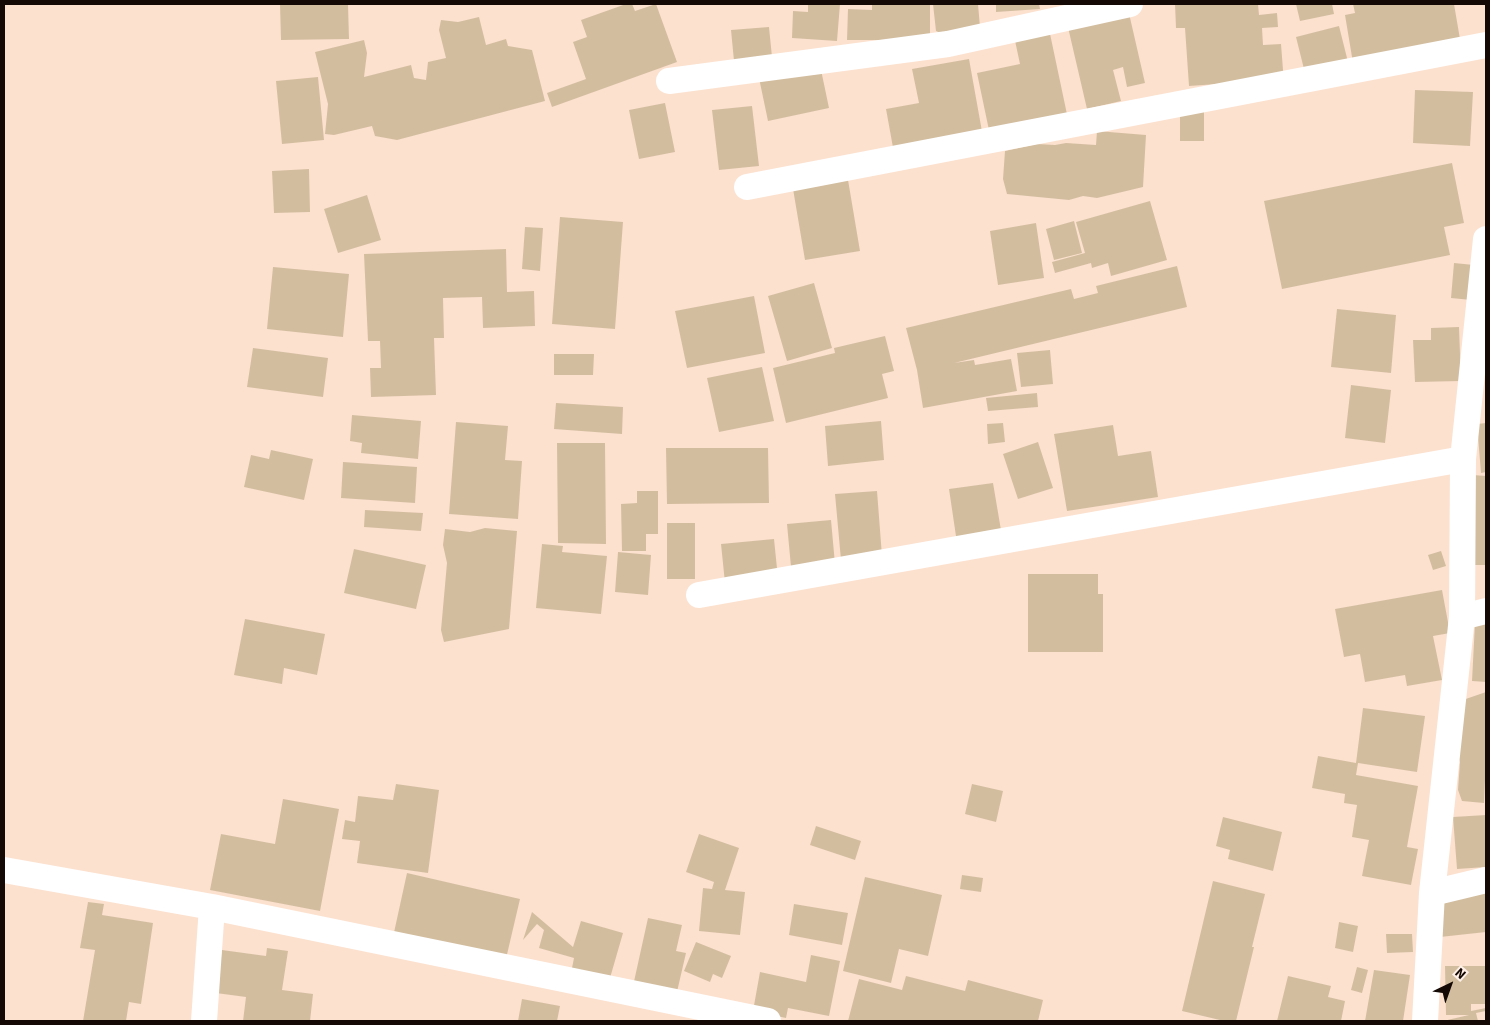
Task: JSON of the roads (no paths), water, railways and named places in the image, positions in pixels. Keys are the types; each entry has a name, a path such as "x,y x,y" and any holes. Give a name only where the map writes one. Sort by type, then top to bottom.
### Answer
{"street":[{"path":"669,81 948,44 1130,4"},
{"path":"746,188 1486,45"},
{"path":"1425,1021 1432,893 1474,614 1463,459 1482,312 1486,239"},
{"path":"699,595 1463,459"},
{"path":"4,870 212,906 768,1021"},
{"path":"1432,893 1486,880"},
{"path":"204,1021 212,906"}]}
